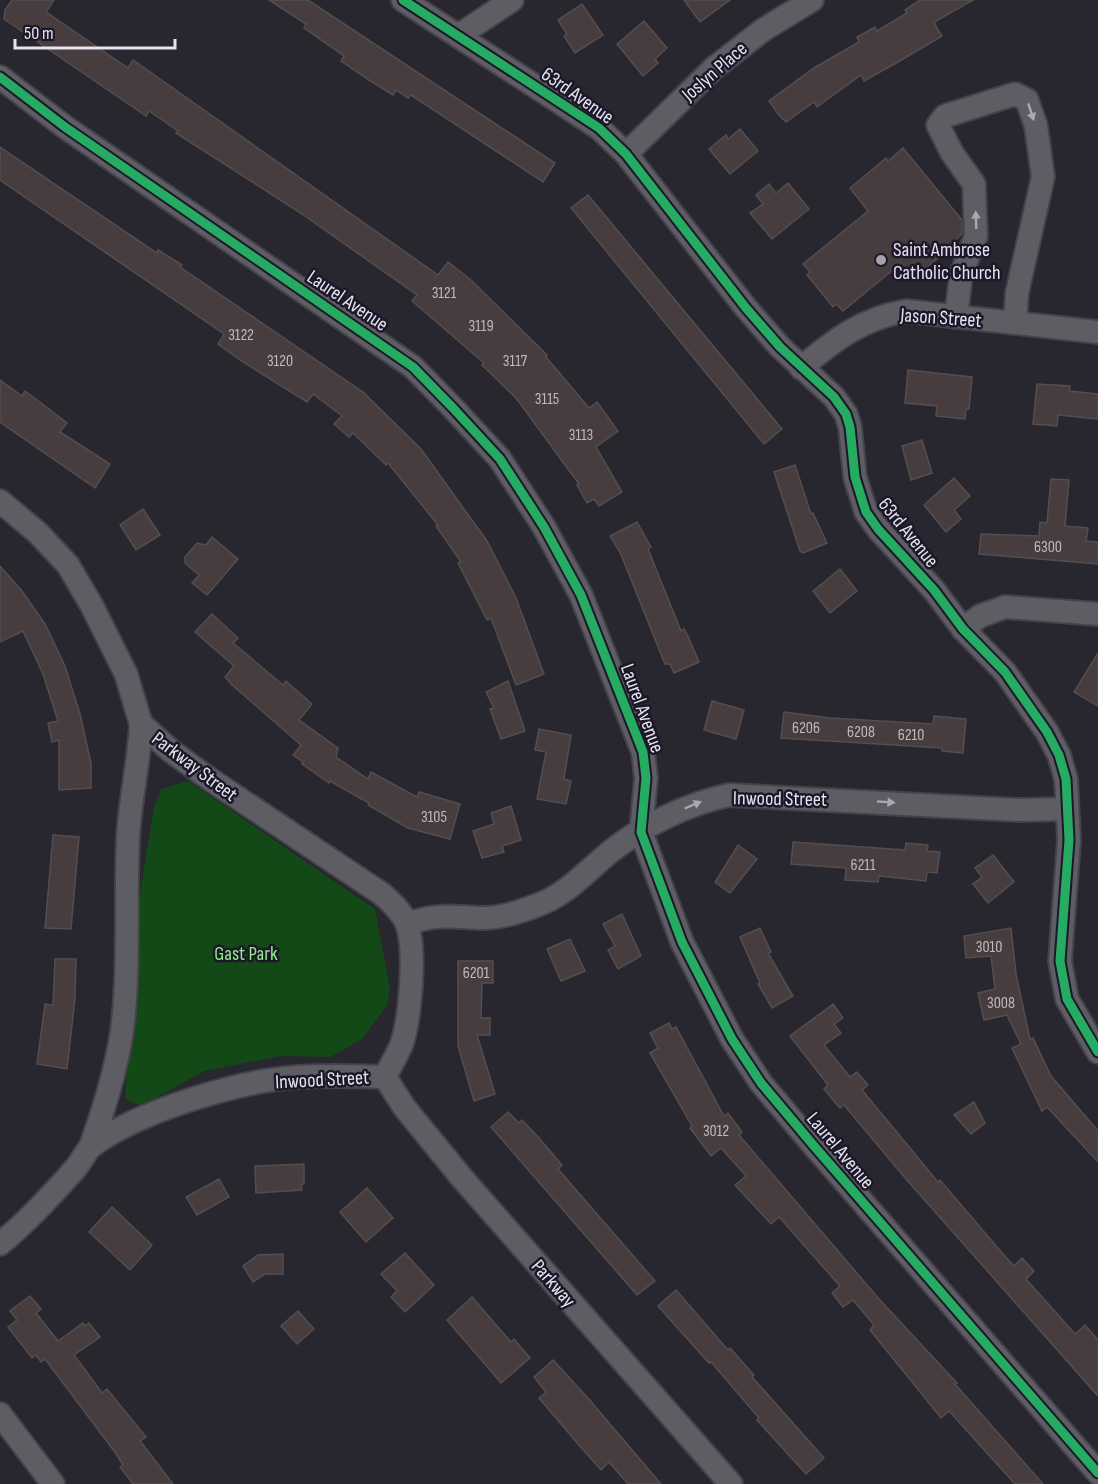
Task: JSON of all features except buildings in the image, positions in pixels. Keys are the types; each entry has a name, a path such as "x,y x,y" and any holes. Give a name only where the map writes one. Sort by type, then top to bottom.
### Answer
{"street":[{"name":"63rd Avenue","path":"403,0 598,128 626,154 746,308 801,368 834,397 846,414 850,427 855,477 866,513 934,590 963,629 1005,672 1047,732 1059,755 1066,779 1069,840 1060,961 1067,999 1098,1052"},
{"path":"458,36 512,0"},
{"name":"Joslyn Place","path":"626,154 714,68 764,30 812,0"},
{"name":"Laurel Avenue","path":"0,77 65,127 414,367 500,459 544,527 581,595 639,742 646,778 641,832 663,895 691,961 732,1039 761,1083 1098,1473"},
{"path":"956,317 961,274 976,236 974,184 952,153 938,124 945,116 1015,94 1028,100 1036,126 1043,177 1017,293 1015,323"},
{"name":"Jason Street","path":"801,368 858,325 882,315 906,311 1098,332"},
{"name":"Parkway Street","path":"0,501 38,533 68,565 92,606 126,674 141,724 171,751 219,786 382,894 407,924"},
{"path":"963,629 980,616 1005,607 1098,614"},
{"path":"91,1146 110,1091 122,1032 129,920 128,839 131,802 139,763 141,724"},
{"name":"Inwood Street","path":"0,1244 45,1202 77,1167 91,1146 137,1121 183,1103 249,1085 296,1077 385,1077 402,1043 409,1007 411,966 407,924 428,916 449,914 484,918 500,916 546,901 571,886 609,853 641,832 703,800 729,795 1020,810 1067,809"},
{"name":"Parkway","path":"385,1077 404,1107 462,1178 731,1484"},
{"path":"4,1426 53,1484"}],"green space":[{"name":"Gast Park","path":"188,781 375,909 390,989 387,1006 362,1039 331,1057 280,1056 204,1071 143,1105 132,1103 125,1098 139,899 154,807 161,789"}],"cycle path":[{"path":"403,0 599,128 626,154 746,308 780,347 834,397 846,414 850,427 855,477 866,512 878,529 934,590 963,629 1005,672 1047,732 1059,755 1066,779 1069,840 1060,961 1067,999 1098,1052"},
{"path":"0,77 65,127 413,367 500,459 544,527 581,595 643,752 646,778 641,832 682,942 732,1039 761,1083 814,1146 1098,1473"}],"place":[{"name":"Saint Ambrose Catholic Church","path":"881,260"}]}
